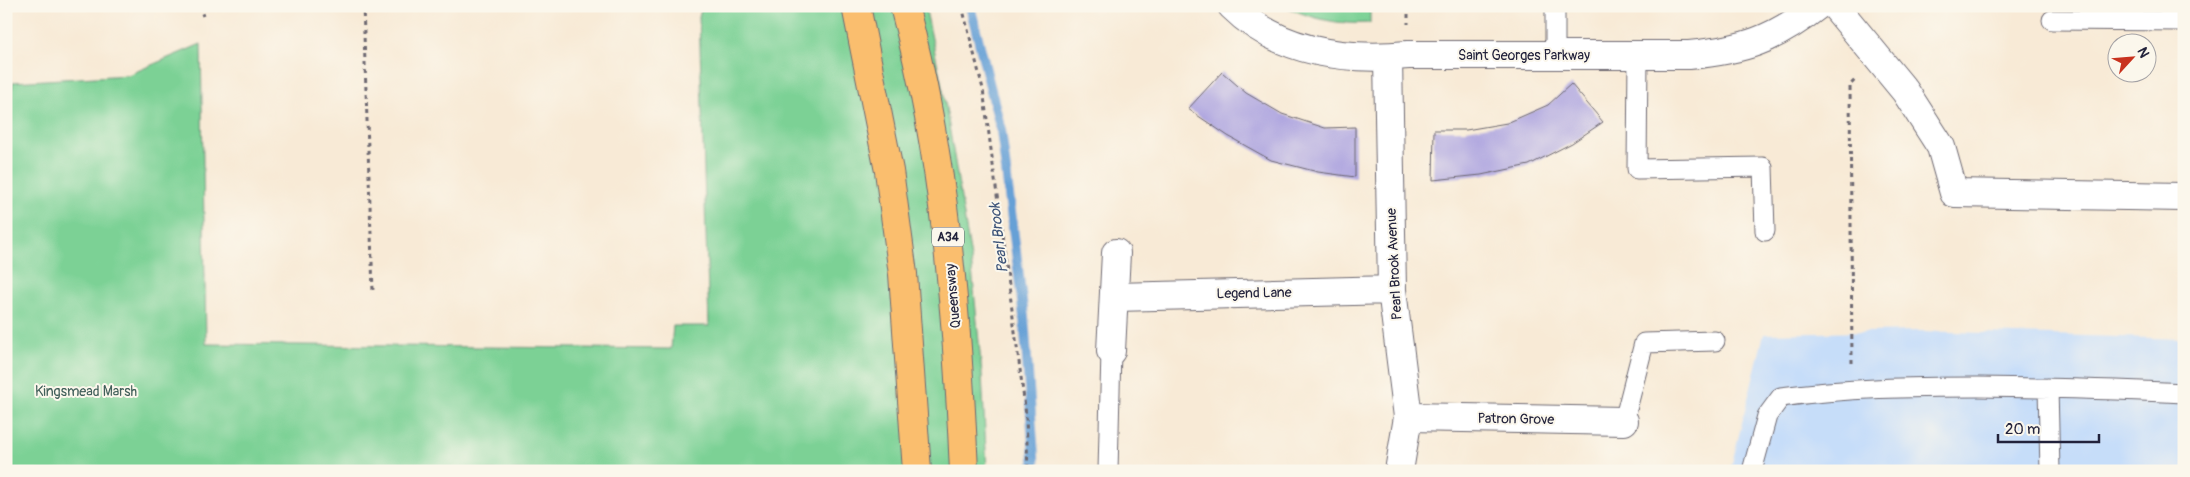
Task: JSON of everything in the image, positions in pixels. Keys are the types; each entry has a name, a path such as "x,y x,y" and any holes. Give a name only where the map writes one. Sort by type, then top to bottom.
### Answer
{"highway":[{"path":"856,6 889,172 903,274 917,471"},
{"name":"Queensway","path":"904,6 929,123 946,224 959,357 964,471"}],"street":[{"name":"Saint Georges Parkway","path":"1232,6 1245,19 1271,36 1297,47 1327,52 1388,57 1408,55 1689,55 1726,52 1764,40 1798,21 1817,6"},
{"path":"1835,6 1905,91 1941,147 1954,193 2184,197"},
{"name":"Pearl Brook Avenue","path":"1388,57 1392,290 1408,417 1399,471"},
{"path":"1111,351 1116,253"},
{"name":"Legend Lane","path":"1115,297 1392,290"},
{"name":"Patron Grove","path":"1408,417 1624,421"}],"lane":[{"path":"1555,56 1556,6"},
{"path":"2052,20 2184,20"},
{"path":"1638,55 1637,169 1764,166 1765,231"},
{"path":"1624,421 1644,343 1714,341"},
{"path":"1108,471 1111,351"},
{"path":"1752,471 1768,416 1781,397 1903,387 2048,388 2184,392"},
{"path":"2048,388 2050,471"}],"path":[{"path":"199,6 203,16"},
{"path":"364,6 373,290"},
{"path":"962,6 983,89 1026,415 1028,471"},
{"path":"1853,390 1850,85 1878,58"}],"shaded area":[{"path":"1920,331 2184,339 2184,471 1730,471 1764,334"}],"green space":[{"name":"Kingsmead Marsh","path":"703,6 925,6 943,90 971,258 982,374 987,471 26,471 6,468 6,149 13,82 128,75 201,44 206,344 671,349 673,326 709,326 699,16"},
{"path":"1283,6 1370,6 1370,23 1346,23 1325,20"}],"building":[{"path":"1222,72 1246,93 1282,114 1325,128 1355,127 1355,177 1318,172 1271,160 1228,136 1188,109"},
{"path":"1571,84 1603,122 1572,143 1529,165 1481,175 1433,180 1434,130 1466,130 1507,123 1548,105"}],"waterway":[{"name":"Pearl Brook","path":"970,6 1001,130 1024,317 1035,471"}]}
